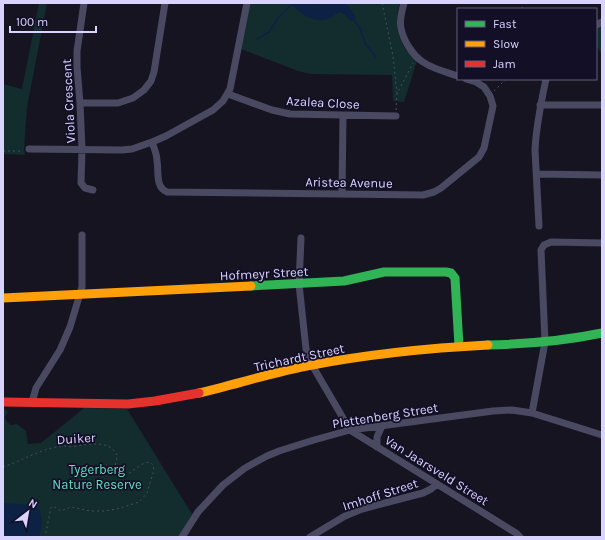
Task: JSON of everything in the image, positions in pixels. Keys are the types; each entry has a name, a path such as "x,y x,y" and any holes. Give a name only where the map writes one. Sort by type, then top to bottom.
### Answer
{"street":[{"name":"Viola Crescent","path":"84,3 77,51 82,150 82,185 87,189 93,190"},
{"path":"80,103 118,103 133,98 144,90 151,81 154,72 166,3"},
{"path":"29,150 132,149 152,142 213,110 221,104 228,94 231,85 247,3"},
{"path":"404,3 401,15 401,28 410,50 423,63 438,70 457,76"},
{"path":"469,80 484,87 490,96"},
{"path":"539,226 536,174 536,138 540,105 546,80"},
{"name":"Azalea Close","path":"228,94 272,110 290,114 396,116"},
{"name":"Aristea Avenue","path":"152,142 157,160 159,183 161,188 167,192 423,195 441,188 482,152 493,106 490,96"},
{"path":"540,105 602,105"},
{"path":"342,194 343,115"},
{"path":"536,174 602,175"},
{"path":"32,402 36,388 60,350 70,328 80,295 82,287 82,235"},
{"name":"Van Jaarsveld Street","path":"301,238 300,284 306,349 312,365 350,430 516,533 520,537"},
{"path":"532,413 545,342 541,250 544,245 551,242 602,243"},
{"name":"Hofmeyr Street","path":"3,298 344,281 384,272 446,272 452,273 455,278 459,346"},
{"name":"Trichardt Street","path":"3,402 130,404 187,396 312,365 425,349 545,342 584,338 602,333"},
{"name":"Plettenberg Street","path":"182,537 192,519 203,505 223,485 245,468 279,451 350,430 502,410 519,410 602,435"},
{"path":"377,447 377,437 382,426"},
{"name":"Imhoff Street","path":"310,537 345,516 362,509 423,493 437,484"}],"path":[{"path":"382,3 394,56 397,94 396,116"},
{"path":"397,94 416,57"},
{"path":"490,96 505,80"},
{"path":"3,151 29,150"},
{"name":"Duiker","path":"3,467 35,453 58,446 88,444 100,444 108,446 112,449 117,455 116,472 118,475 125,476 144,463 148,462 154,466 147,493 139,502 117,509 104,511 90,511 71,507 61,512 55,507 51,507 45,537"}],"green space":[{"path":"39,3 47,3 27,107 24,149 25,155 3,154 3,84 22,89"},
{"path":"250,3 400,3 397,16 399,35 404,47 417,61 404,102 393,101 392,75 311,74 298,71 241,49"},
{"path":"602,25 602,55 597,46 597,28"},
{"name":"Tygerberg Nature Reserve","path":"3,407 8,412 5,417 7,422 11,425 17,424 26,431 28,444 41,443 84,408 127,409 192,514 180,537 3,537"}],"water":[{"path":"291,3 346,3 356,18 354,20 349,20 339,12 328,19 312,19 302,14"},
{"path":"3,503 33,505 38,507 42,522 39,537 3,537"}],"waterway":[{"path":"256,40 269,32 278,18 292,4"},
{"path":"354,20 360,28 365,43 376,57"}],"traffic: fast":[{"path":"251,286 344,281 384,272 451,273 455,278 459,346"},
{"path":"488,345 545,342 602,333"}],"traffic: slow":[{"path":"3,298 251,286"},
{"path":"199,393 284,371 334,361 400,352 488,345"}],"traffic: jam":[{"path":"3,402 128,404 199,393"}]}
